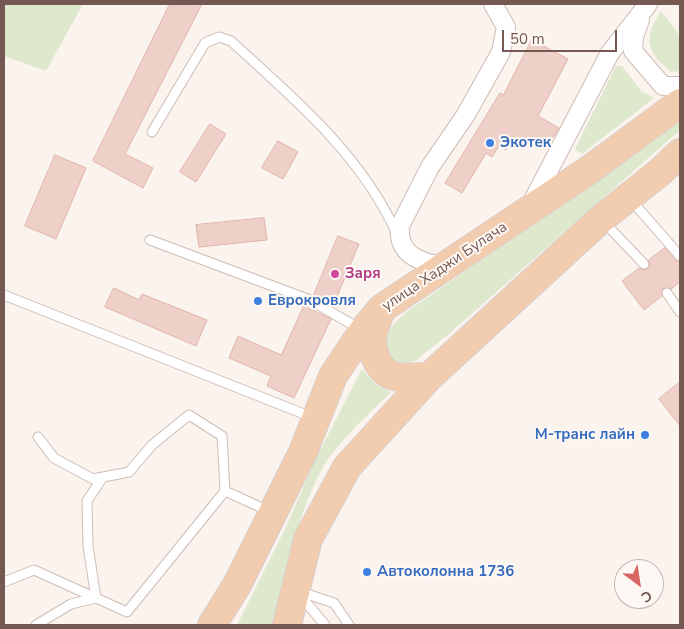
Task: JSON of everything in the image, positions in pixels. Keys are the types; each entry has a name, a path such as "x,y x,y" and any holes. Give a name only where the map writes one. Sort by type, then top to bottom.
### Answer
{"main road":[{"name":"улица Хаджи Булача","path":"212,625 237,585 303,452 334,376 363,331 382,309 527,211 680,103"},
{"path":"287,625 308,539 346,467 429,377 601,220 680,153"},
{"path":"382,309 372,336 372,349 382,369 392,375 402,377 429,377"}],"street":[{"path":"445,266 423,263 415,258 401,244 398,236 404,214 430,167 473,103 501,52 506,27 493,4"},
{"path":"649,4 634,37 634,51 663,86 680,86"},
{"path":"527,211 610,53 649,4"}],"lane":[{"path":"152,132 205,43 219,37 231,41 326,128 375,192 398,236"},
{"path":"629,198 680,256"},
{"path":"601,220 644,264"},
{"path":"150,240 310,300 363,331"},
{"path":"666,292 680,312"},
{"path":"4,295 316,419"},
{"path":"4,582 34,570 127,612 225,491 222,436 189,415 152,445 129,472 103,477 93,478 54,458 38,437"},
{"path":"96,598 88,546 87,501 103,477"},
{"path":"225,491 273,513"},
{"path":"296,590 325,625"},
{"path":"296,590 334,603 349,625"},
{"path":"36,625 71,604 96,598"}],"green space":[{"path":"4,4 83,4 46,71 4,56"},
{"path":"661,11 680,36 680,71 672,72 663,65 652,51 650,44 651,29"},
{"path":"616,66 622,66 641,91 654,98 582,154 575,149"},
{"path":"680,116 680,130 450,333 415,361 399,364 391,357 384,344 385,338 393,325 405,313 572,197"},
{"path":"362,369 375,384 391,392 345,438 322,469 298,526 273,625 237,625 288,523 314,462"}],"building":[{"path":"170,4 202,4 125,154 153,168 143,188 93,161"},
{"path":"532,40 568,59 538,116 559,128 548,145 539,140 535,146 525,140 521,147 511,141 506,150 499,146 492,157 486,153 462,193 445,183 500,93 503,95"},
{"path":"210,124 226,134 196,182 180,172"},
{"path":"278,141 298,152 283,179 262,168"},
{"path":"55,155 86,168 56,239 25,226"},
{"path":"264,218 267,240 199,247 196,225"},
{"path":"338,236 359,244 333,306 314,295"},
{"path":"665,248 675,260 680,262 680,282 671,289 663,288 662,296 644,310 622,281 639,268 643,270 648,269 650,265 649,260"},
{"path":"114,288 139,300 142,294 207,320 196,346 105,307"},
{"path":"304,306 331,319 294,398 267,386 271,376 229,358 238,336 281,355"},
{"path":"680,382 680,426 659,399"}],"place":[{"name":"Экотек","path":"490,143"},
{"name":"Заря","path":"335,274"},
{"name":"Еврокровля","path":"258,301"},
{"name":"М-транс лайн","path":"645,435"},
{"name":"Автоколонна 1736","path":"367,572"}]}
